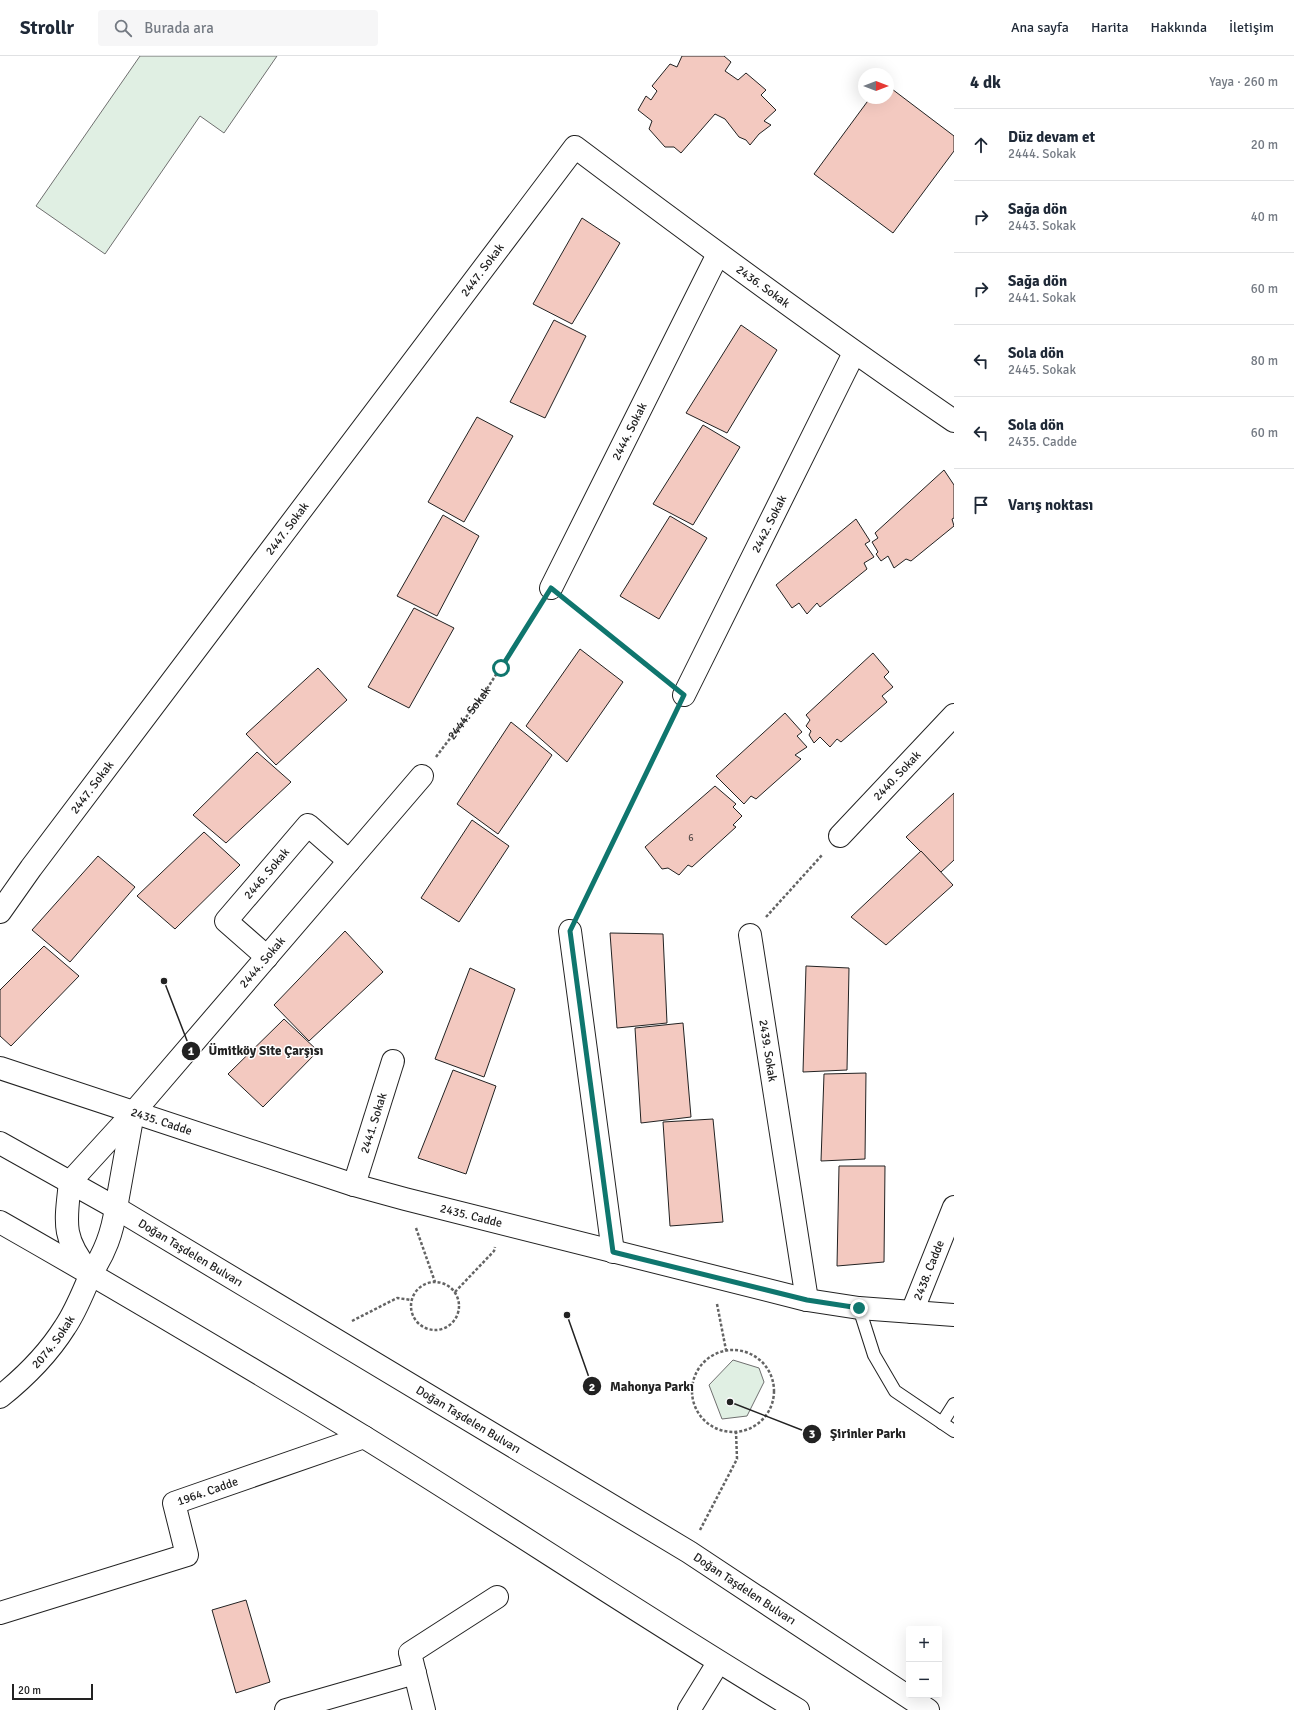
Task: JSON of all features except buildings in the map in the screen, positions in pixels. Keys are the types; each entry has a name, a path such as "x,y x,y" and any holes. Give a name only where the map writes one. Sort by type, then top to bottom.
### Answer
{"street":[{"name":"2436. Sokak","path":"575,147 718,254 854,352 954,421"},
{"name":"2447. Sokak","path":"0,912 40,855 575,147"},
{"name":"2444. Sokak","path":"551,588 718,254"},
{"name":"2442. Sokak","path":"684,695 854,352"},
{"name":"2440. Sokak","path":"840,836 954,715"},
{"name":"2444. Sokak","path":"70,1182 133,1113 422,776"},
{"name":"2446. Sokak","path":"267,957 226,920 308,825 349,861"},
{"path":"570,931 613,1252"},
{"name":"2439. Sokak","path":"750,935 807,1300"},
{"name":"2441. Sokak","path":"354,1184 393,1061"},
{"name":"2435. Cadde","path":"0,1068 133,1113 354,1184 502,1224 807,1300 859,1308 954,1316"},
{"path":"116,1208 133,1113"},
{"name":"Doğan Taşdelen Bulvarı","path":"0,1144 116,1208 689,1552 928,1710"},
{"path":"70,1182 66,1218 68,1237 76,1256 91,1274"},
{"name":"2438. Cadde","path":"912,1312 954,1207"},
{"name":"2074. Sokak","path":"0,1397 29,1371 49,1349 66,1326 91,1274 107,1246 116,1208"},
{"path":"0,1222 91,1274 364,1438 718,1662 798,1710"},
{"name":"1964. Cadde","path":"0,1613 187,1555 174,1503 364,1438"},
{"path":"424,1710 410,1653 497,1597"},
{"path":"689,1710 718,1662"},
{"path":"286,1710 415,1673"}],"lane":[{"path":"859,1308 874,1355 895,1391 954,1431"},
{"path":"942,1423 954,1404"}],"path":[{"path":"551,588 684,695 570,931"},
{"name":"2444. Sokak","path":"422,776 485,692 551,588"},
{"path":"750,935 840,836"},
{"path":"406,1199 435,1282"},
{"path":"455,1292 494,1251 502,1224"},
{"path":"711,1276 726,1350"},
{"path":"427,1283 443,1283 455,1292 458,1299 457,1315 450,1325 440,1330 431,1330 424,1328 417,1323 413,1316 411,1300 414,1293 420,1287 427,1283"},
{"path":"327,1334 397,1298 411,1300"},
{"path":"726,1350 740,1350 752,1354 762,1362 770,1373 774,1386 773,1399 768,1412 760,1422 749,1429 736,1432 722,1430 710,1424 700,1415 694,1402 692,1388 695,1375 703,1364 713,1355 726,1350"},
{"path":"689,1552 737,1459 736,1432"}],"green space":[{"path":"140,56 277,56 224,133 200,116 105,254 36,206"},
{"path":"733,1360 759,1368 764,1382 747,1416 722,1419 709,1385"}],"place":[{"name":"Ümitköy Site Çarşısı","path":"164,981"},
{"name":"Mahonya Parkı","path":"567,1315"},
{"name":"Şirinler Parkı","path":"730,1402"}],"route":[{"path":"501,668 551,588 684,695 570,931 613,1252 807,1300 859,1308"}]}
